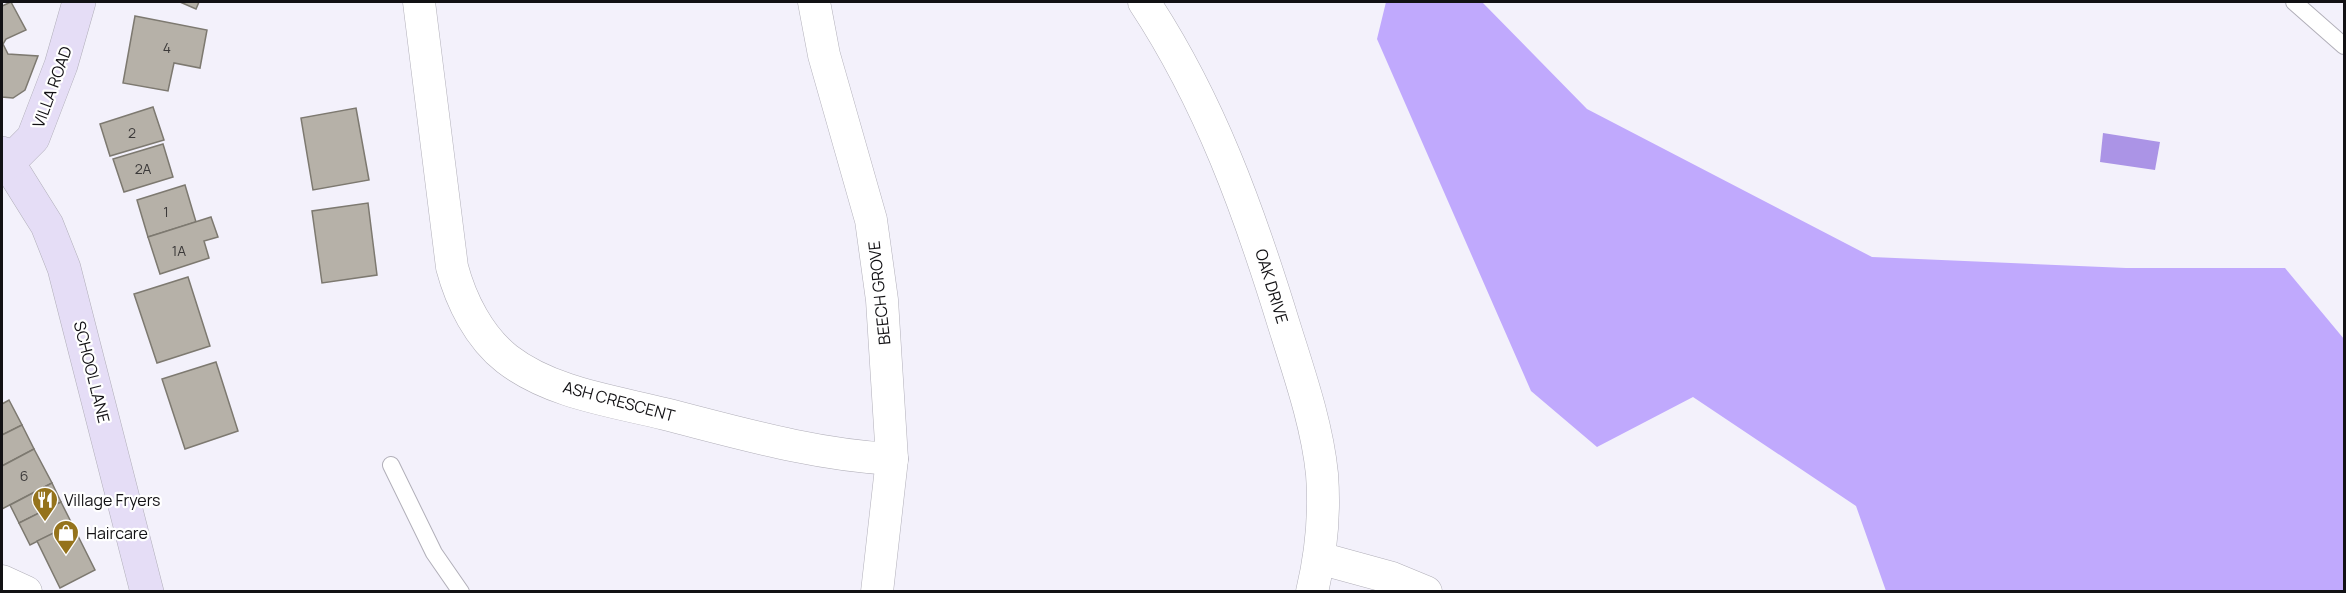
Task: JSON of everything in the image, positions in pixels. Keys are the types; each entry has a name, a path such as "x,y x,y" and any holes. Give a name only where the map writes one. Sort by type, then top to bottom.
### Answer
{"street":[{"name":"VILLA ROAD","path":"5,158 33,138 61,65 79,2"},
{"name":"ASH CRESCENT","path":"419,2 452,267 461,294 475,322 498,350 524,369 574,391 811,451 892,459"},
{"name":"BEECH GROVE","path":"814,2 824,55 871,220 882,300 892,459 877,591"},
{"name":"OAK DRIVE","path":"1144,2 1176,51 1203,102 1252,221 1316,441 1323,498 1319,558 1312,591"},
{"name":"SCHOOL LANE","path":"5,158 47,225 64,268 147,591"},
{"path":"1319,558 1392,578 1426,591"},
{"path":"2,581 26,591"}],"lane":[{"path":"2294,2 2344,46"},
{"path":"391,465 434,553 461,591"}],"shaded area":[{"path":"1386,2 1482,2 1587,109 1872,257 2126,268 2285,268 2344,339 2344,591 1886,591 1856,506 1693,397 1597,447 1531,391 1377,39"},
{"path":"2103,133 2160,142 2155,170 2100,162"}],"building":[{"path":"11,2 26,30 6,39 3,44 8,54 38,56 25,90 13,98 2,97 2,6"},
{"path":"180,2 199,2 196,9"},
{"path":"135,16 207,30 200,68 174,63 168,91 123,83"},
{"path":"153,107 164,140 110,156 100,124"},
{"path":"356,108 369,180 313,190 301,118"},
{"path":"163,144 173,177 124,192 113,159"},
{"path":"185,185 196,222 148,237 137,200"},
{"path":"368,203 377,275 322,283 312,211"},
{"path":"211,217 218,237 204,241 209,258 160,274 148,237"},
{"path":"188,277 210,346 157,363 134,294"},
{"path":"216,362 238,431 185,449 162,379"},
{"path":"9,400 22,425 2,435 2,404"},
{"path":"22,425 34,449 2,466 2,435"},
{"path":"34,449 52,483 2,509 2,466"},
{"path":"52,483 61,502 19,523 10,505"},
{"path":"61,502 72,524 30,545 19,523"},
{"path":"72,524 95,570 60,588 37,541"}],"place":[{"name":"Village Fryers","path":"45,523"},
{"name":"Haircare","path":"66,556"}]}
